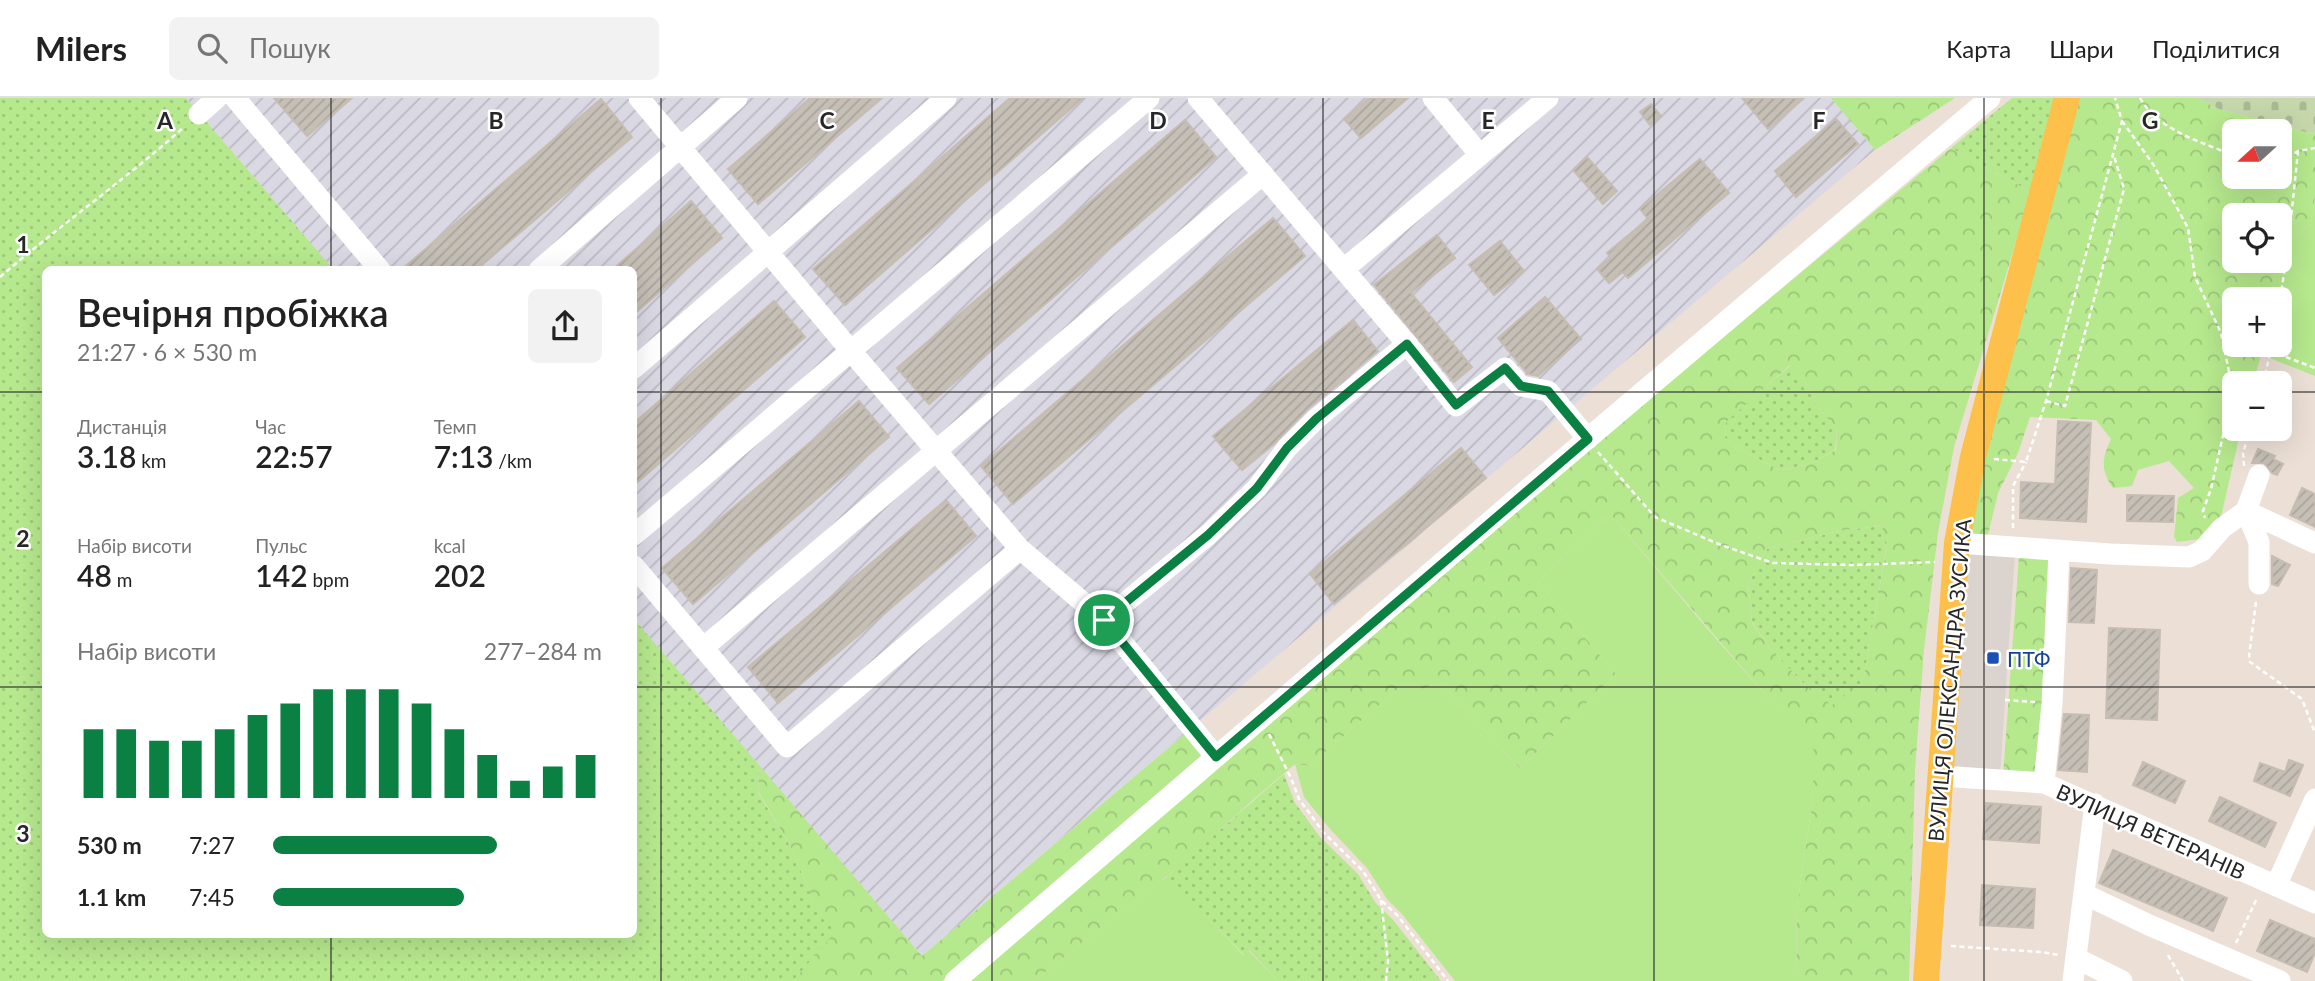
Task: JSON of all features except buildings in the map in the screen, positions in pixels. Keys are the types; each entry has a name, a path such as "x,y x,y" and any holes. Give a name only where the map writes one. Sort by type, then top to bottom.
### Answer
{"main road":[{"name":"ВУЛИЦЯ ОЛЕКСАНДРА ЗУСИКА","path":"1926,981 1956,552 1973,457 2067,98"}],"street":[{"path":"199,114 217,98"},
{"path":"235,98 377,266"},
{"path":"639,98 1020,548 1104,620 1216,757"},
{"path":"544,266 737,98"},
{"path":"637,365 946,98"},
{"path":"637,532 1149,98"},
{"path":"1198,98 1456,405 1505,368 1521,386 1548,391 1588,439"},
{"path":"1433,98 1480,155"},
{"path":"1344,269 1548,98"},
{"path":"955,981 1990,98"},
{"path":"703,648 1263,174"},
{"path":"1104,620 1208,535 1257,488 1287,448 1316,419 1407,344"},
{"path":"1956,552 2015,547 2189,557 2202,551 2216,535 2246,511 2259,475"},
{"path":"2246,511 2315,543"},
{"path":"2246,511 2259,542 2259,584"},
{"path":"637,570 787,747 1020,548"},
{"path":"2044,783 2052,704 2059,551"},
{"name":"ВУЛИЦЯ ВЕТЕРАНІВ","path":"1941,776 2044,783 2315,903"},
{"path":"2270,883 2315,799"},
{"path":"2073,981 2095,804"},
{"path":"2084,894 2280,981"},
{"path":"2076,958 2122,981"}],"path":[{"path":"2115,98 2122,121 2153,164 2188,228 2195,277 2221,333 2233,391 2211,489 2203,511 2208,527 2216,535"},
{"path":"2140,98 2148,112 2181,134 2222,151"},
{"path":"0,277 43,240 144,163 199,114"},
{"path":"2015,547 2012,486 2026,462 2046,401 2122,121"},
{"path":"2292,155 2315,148"},
{"path":"2281,287 2298,151"},
{"path":"2046,401 2065,406 2124,189 2113,154"},
{"path":"2286,357 2315,368"},
{"path":"1588,439 1655,517 1721,545 1773,563 1853,565 1956,552"},
{"path":"2246,441 2243,463 2249,471 2259,475"},
{"path":"1973,457 2026,462"},
{"path":"2259,584 2250,662 2302,699 2315,733"},
{"path":"2005,700 2052,704"},
{"path":"1261,719 1292,778 1299,799 1324,833 1363,871 1381,900 1398,916 1448,981"},
{"path":"2229,958 2270,883"},
{"path":"1381,900 1388,961 1386,981"},
{"path":"1929,944 2041,951 2076,958"}],"shaded area":[{"path":"186,98 1831,98 1875,150 922,956 637,623 637,266 330,266"},
{"path":"1965,552 2015,554 2000,776 1947,772"}],"green space":[{"path":"0,98 186,98 330,266 42,266 42,938 637,938 637,623 759,765 758,792 792,849 814,903 837,931 793,981 0,981"},
{"path":"1831,98 1955,98 1875,150"},
{"path":"2012,98 2059,98 2031,192 1951,148"},
{"path":"2079,98 2197,98 2219,109 2257,119 2222,119 2222,189 2292,189 2292,128 2315,132 2315,199 2310,224 2292,238 2292,203 2222,203 2222,273 2275,273 2274,287 2222,287 2222,357 2261,357 2256,371 2222,371 2222,441 2238,441 2221,517 2207,538 2177,542 2174,537 2178,498 2194,488 2169,461 2138,470 2132,486 2113,488 2104,469 2111,439 2096,420 2030,417 2018,453 1998,493 1987,539 1964,536"},
{"path":"2197,98 2315,98 2315,132 2292,128 2292,119 2257,119 2219,109"},
{"path":"1951,148 2031,192 1954,447 1938,533 1924,650 1915,770 1909,981 1796,981 1797,906 1813,796 1813,750 1611,515 1538,582 1616,674 1520,769 1440,682 1423,689 1405,683 1309,766 1295,764 1186,861 1034,981 963,981 1508,516","holes":["1790,365 1804,379 1816,404 1837,430 1836,450 1814,462 1781,471 1725,438 1726,422","1882,526 1887,545 1863,682 1832,705 1809,689 1773,652 1752,623 1748,583 1767,549 1843,530"]},
{"path":"2315,199 2315,376 2268,357 2292,357 2292,287 2274,287 2275,273 2292,273 2292,238 2310,224"},
{"path":"1791,365 1804,379 1816,404 1837,430 1835,450 1814,462 1781,471 1725,438 1726,421"},
{"path":"1611,515 1814,750 1813,796 1797,906 1796,981 1455,981 1387,899 1367,868 1304,797 1295,764 1309,766 1405,683 1423,689 1440,682 1520,769 1616,674 1538,582"},
{"path":"1883,526 1887,544 1863,682 1832,706 1809,689 1773,652 1752,622 1748,583 1767,549 1843,530"},
{"path":"2019,555 2055,557 2038,779 2003,776"},
{"path":"1185,734 1205,758 942,981 793,981 836,931 814,903 792,849 758,791 759,765 922,956"},
{"path":"1284,774 1295,803 1320,837 1358,874 1375,902 1394,921 1441,981 1278,981 1249,950 1244,955 1216,926 1163,880"},
{"path":"1163,879 1216,926 1243,955 1248,950 1278,981 1034,981"}],"place":[{"name":"ПТФ","path":"1993,658"}],"route":[{"path":"1407,344 1456,405 1505,368 1521,386 1548,391 1588,439 1216,757 1104,620 1208,535 1257,488 1287,448 1316,419 1407,344"}]}
